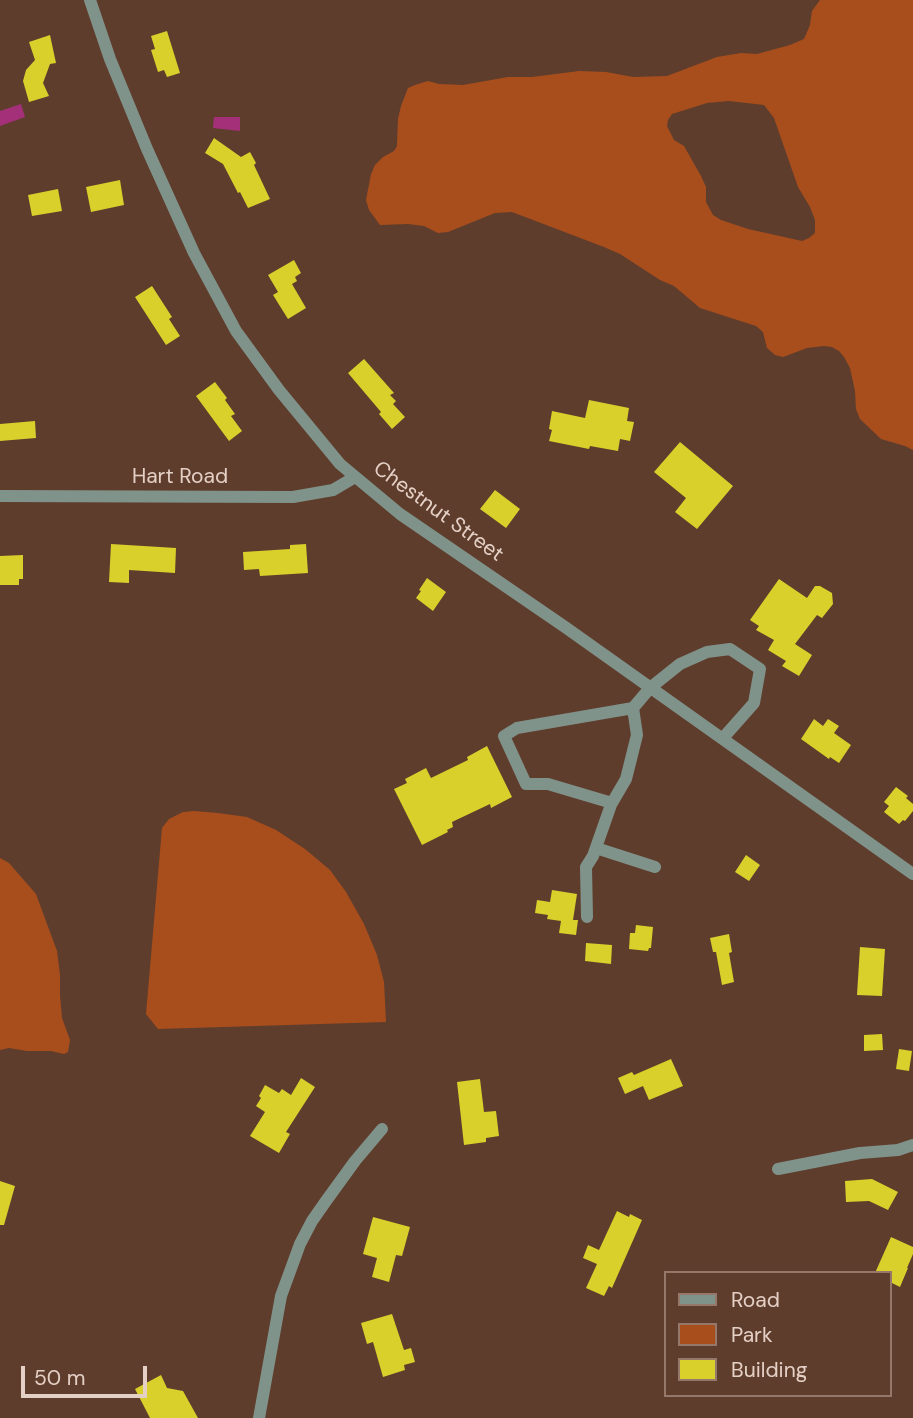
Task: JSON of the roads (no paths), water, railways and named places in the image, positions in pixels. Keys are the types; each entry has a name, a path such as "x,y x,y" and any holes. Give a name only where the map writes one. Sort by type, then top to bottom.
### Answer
{"street":[{"name":"Chestnut Street","path":"90,0 110,59 147,149 194,253 236,331 279,390 340,464 400,514 494,577 913,874"},
{"name":"Hart Road","path":"0,496 293,496 333,489 355,477"},
{"path":"612,802 548,784 526,785 504,736 517,728 633,708 650,688 680,664 707,652 730,649 760,669 754,703 723,738"},
{"path":"587,917 586,867 593,856 612,802 626,779 637,735 633,708"},
{"path":"596,848 655,867"},
{"path":"259,1418 281,1296 300,1244 326,1201 382,1129"},
{"path":"778,1168 860,1153 898,1150 913,1145"}]}
